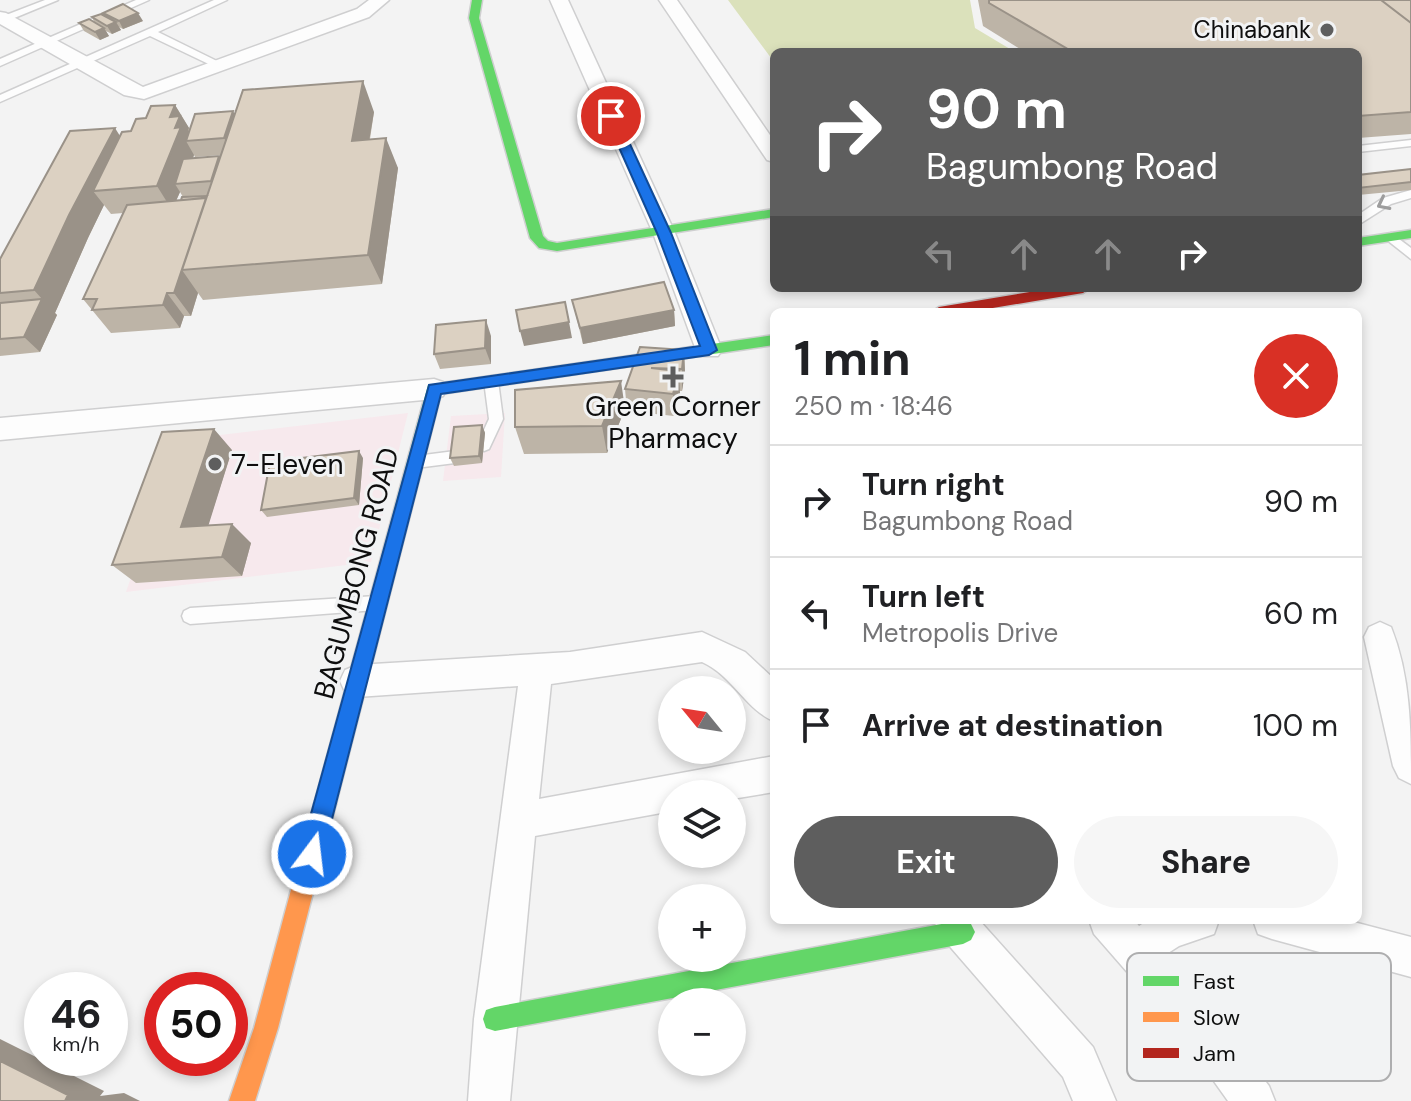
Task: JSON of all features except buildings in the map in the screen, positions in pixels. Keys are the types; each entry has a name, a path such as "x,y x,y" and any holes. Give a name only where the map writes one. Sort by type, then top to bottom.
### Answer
{"main road":[{"path":"477,0 474,18 537,238 544,245 557,247 664,233 770,214"},
{"path":"1362,241 1411,234"},
{"path":"963,308 1059,292"},
{"path":"434,389 770,341"},
{"name":"BAGUMBONG ROAD","path":"242,1101 266,1028 434,389"},
{"path":"495,1019 958,926"}],"street":[{"path":"1,19 131,91 144,93 363,13 380,0"},
{"path":"559,0 664,233 709,350"},
{"path":"668,0 770,150"},
{"path":"0,429 434,389"},
{"path":"1380,637 1411,766"},
{"path":"357,681 536,671 702,647 720,652 734,661 770,701"},
{"path":"489,1101 495,1019 536,671"},
{"path":"518,821 770,775"},
{"path":"1112,924 1137,951 1169,929 1186,924"},
{"path":"1287,924 1411,957"},
{"path":"958,926 1078,1062 1095,1101"},
{"path":"1239,1081 1254,1101"}],"lane":[{"path":"1,19 53,0"},
{"path":"0,63 144,0"},
{"path":"0,99 222,0"},
{"path":"150,32 220,66"},
{"path":"1362,149 1411,143"},
{"path":"1362,218 1387,201 1411,194"},
{"path":"1391,237 1411,255"},
{"path":"484,445 496,419 491,381"},
{"path":"414,462 455,457"},
{"path":"190,616 377,603"}],"shaded area":[{"path":"408,413 371,562 126,592 178,440"},
{"path":"505,413 501,477 443,481 451,416"}],"green space":[{"path":"728,0 970,0 975,28 1008,48 770,48 770,57"}],"traffic: fast":[{"path":"477,0 474,18 537,238 544,245 557,247 770,214"},
{"path":"1362,241 1411,234"},
{"path":"325,804 434,389 770,341"},
{"path":"495,1019 963,932"}],"traffic: slow":[{"path":"242,1101 266,1028 325,804"}],"traffic: jam":[{"path":"963,308 1059,292"}],"place":[{"name":"Chinabank","path":"1327,30"},
{"name":"Green Corner Pharmacy","path":"673,377"},
{"name":"7-Eleven","path":"215,464"}],"route":[{"path":"312,854 434,389 709,350 664,233 611,116"}]}
